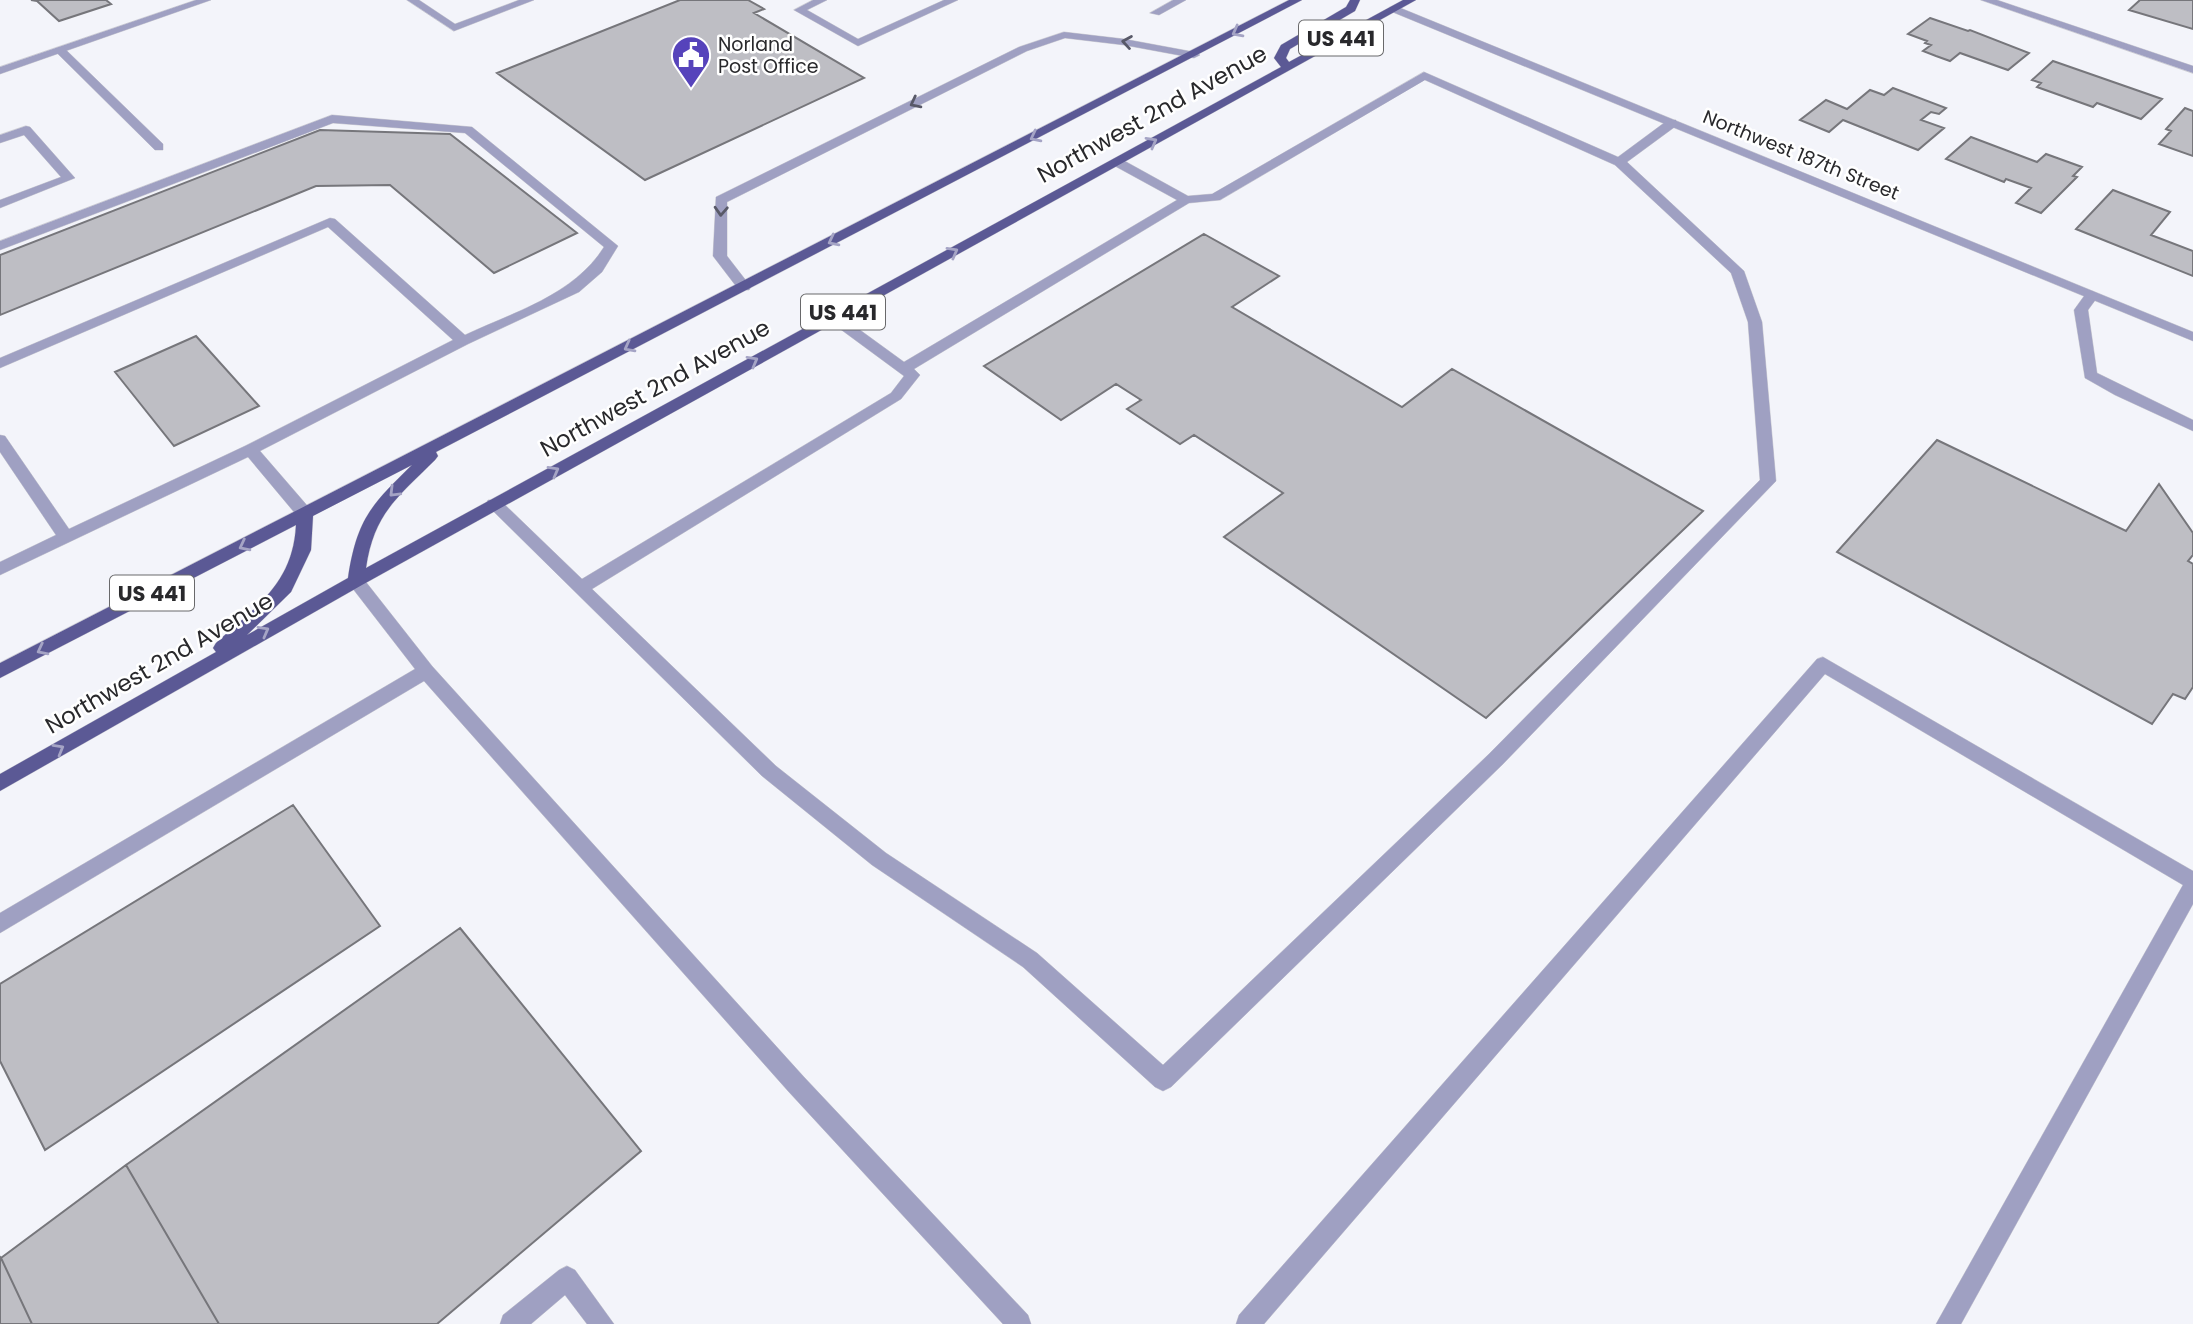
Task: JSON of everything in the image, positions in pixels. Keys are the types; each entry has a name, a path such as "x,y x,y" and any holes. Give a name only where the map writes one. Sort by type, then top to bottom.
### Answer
{"main road":[{"name":"Northwest 2nd Avenue","path":"0,671 1297,0"},
{"path":"1288,68 1280,58 1285,47 1351,9 1355,0"},
{"name":"Northwest 2nd Avenue","path":"0,783 205,664 1410,0"},
{"path":"356,581 362,541 381,505 443,444"},
{"path":"205,664 285,588 303,550 305,514"}],"street":[{"path":"0,71 206,0"},
{"path":"412,0 454,28 529,0"},
{"path":"822,0 799,10 858,43 953,0"},
{"path":"1155,13 1181,0"},
{"path":"1986,0 2193,70"},
{"name":"Northwest 187th Street","path":"1394,9 2193,337"},
{"path":"744,287 720,256 721,200 1023,49 1064,35 1124,41 1194,55"},
{"path":"60,50 159,147"},
{"path":"495,504 769,771 879,859 1030,960 1163,1080 1496,759 1768,481 1755,322 1738,271 1619,162 1424,75 1215,197 1186,200 904,368"},
{"path":"0,246 332,119 468,130 611,246 597,268 574,289 463,341 250,450 0,569"},
{"path":"1619,162 1672,123"},
{"path":"0,139 26,130 69,178 0,204"},
{"path":"1117,162 1186,200"},
{"path":"0,363 330,222 463,341"},
{"path":"2092,295 2081,310 2090,375 2193,426"},
{"path":"580,588 896,396 913,375 833,317"},
{"path":"0,440 66,537"},
{"path":"250,450 305,514"},
{"path":"356,581 426,671 796,1084 1019,1324"},
{"path":"1248,1324 1822,664 2193,883 1948,1324"},
{"path":"0,925 426,671"},
{"path":"512,1324 567,1278 602,1324"}],"building":[{"path":"31,0 106,0 111,4 59,21 37,1"},
{"path":"680,0 748,0 764,9 754,13 864,78 645,180 497,73"},
{"path":"2140,0 2193,0 2193,29 2129,10"},
{"path":"1930,18 2029,53 2008,70 1960,53 1950,61 1923,51 1931,45 1908,34"},
{"path":"2053,61 2162,99 2141,119 2097,103 2093,107 2037,87 2041,83 2032,80"},
{"path":"1893,88 1946,108 1939,114 1931,112 1921,120 1944,128 1918,150 1843,120 1829,132 1800,120 1826,100 1847,109 1870,90 1884,95"},
{"path":"2185,108 2193,111 2193,156 2159,144 2171,131 2166,129"},
{"path":"320,130 450,134 577,233 494,273 390,185 316,186 0,315 0,255"},
{"path":"1971,137 2037,162 2046,154 2082,167 2073,176 2077,177 2041,213 2016,203 2031,188 2006,179 2004,182 1946,159"},
{"path":"2113,190 2170,212 2151,235 2193,251 2193,276 2076,229"},
{"path":"1204,234 1279,276 1232,307 1402,407 1452,369 1703,511 1486,718 1224,537 1283,493 1194,435 1180,444 1127,409 1141,400 1116,384 1061,420 984,366"},
{"path":"196,336 259,406 174,446 115,372"},
{"path":"1937,440 2126,531 2159,484 2193,533 2193,555 2188,561 2193,564 2193,687 2185,699 2173,694 2152,724 1837,552"},
{"path":"293,805 380,926 45,1150 0,1061 0,984"},
{"path":"460,928 641,1151 437,1324 219,1324 126,1165"},
{"path":"126,1165 219,1324 32,1324 1,1258"},
{"path":"1,1258 32,1324 0,1324"}],"place":[{"name":"Norland Post Office","path":"691,89"}]}
